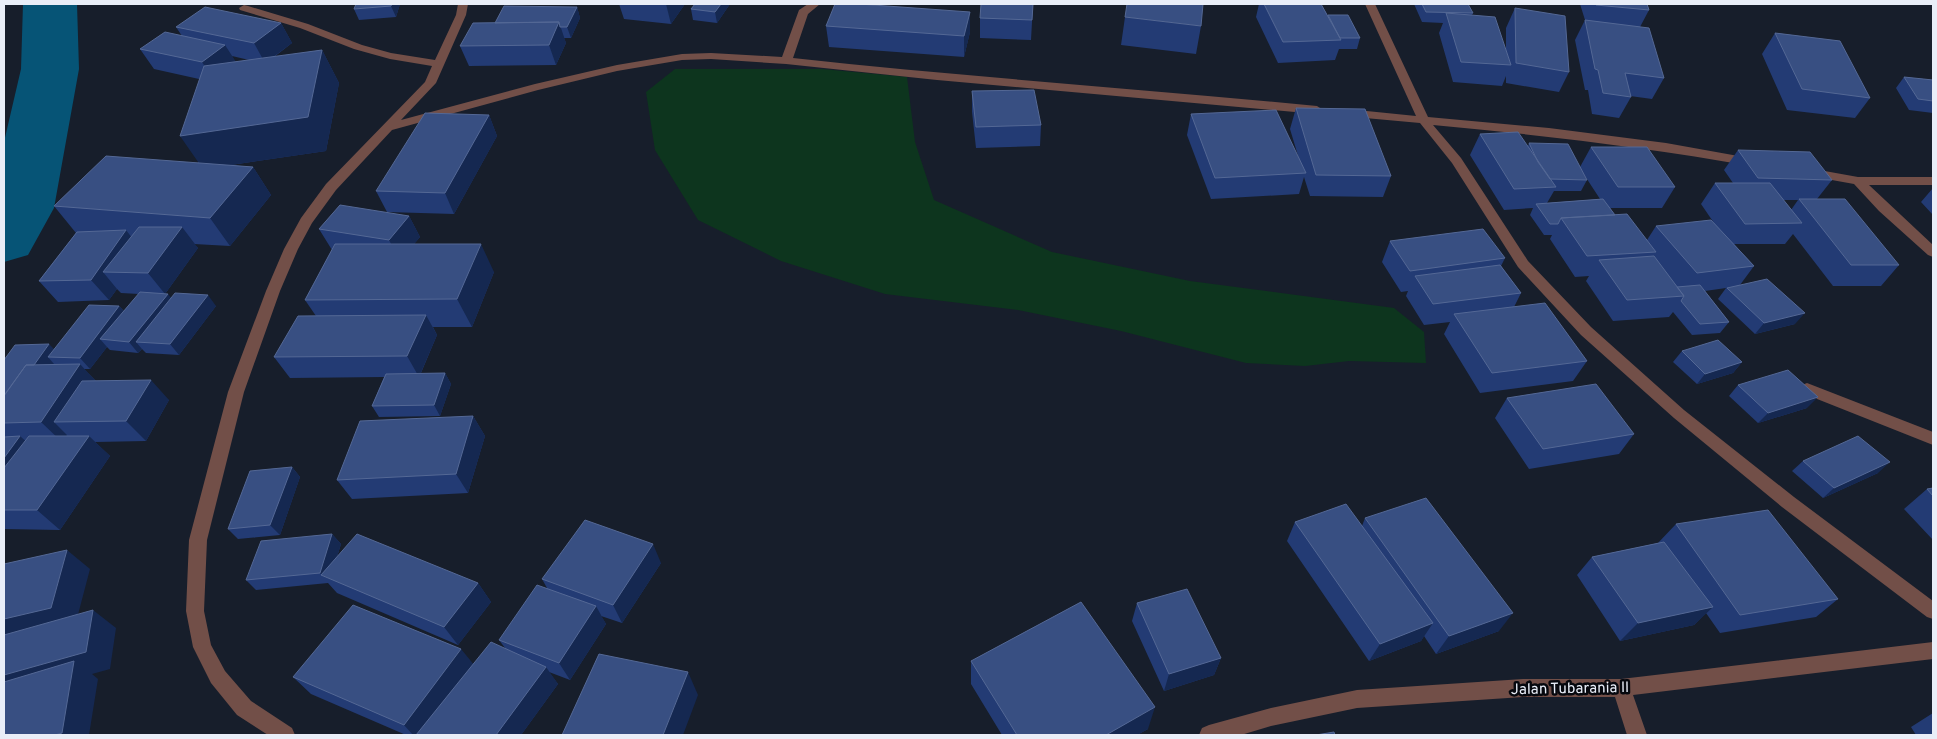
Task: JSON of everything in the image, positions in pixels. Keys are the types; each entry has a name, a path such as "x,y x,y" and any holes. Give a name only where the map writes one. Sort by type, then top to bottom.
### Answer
{"street":[{"path":"285,735 244,708 218,677 202,647 195,611 198,540 236,392 273,291 291,249 306,221 331,187 430,83 461,15 463,4"},
{"path":"786,61 803,12 815,4"},
{"path":"1370,4 1424,121 1457,161 1523,264 1586,331 1680,414 1788,502 1933,611"},
{"path":"244,8 304,26 367,50 438,64"},
{"path":"390,127 535,87 617,68 657,61 711,56 1207,99 1559,134 1666,147 1762,164"},
{"path":"1800,170 1858,180 1933,181"},
{"path":"1858,180 1884,208 1933,252"},
{"path":"1807,390 1933,439"},
{"name":"Jalan Tubarania II","path":"1209,735 1272,717 1357,699 1523,688 1621,688 1933,650"},
{"path":"1621,688 1636,735"}],"green space":[{"path":"675,69 822,69 907,77 915,142 934,200 1052,252 1190,281 1394,308 1424,332 1426,363 1349,361 1305,366 1246,363 1121,331 1018,310 885,294 781,261 698,220 655,150 646,92"}],"building":[{"path":"356,4 392,4 391,6 354,9"},
{"path":"695,4 721,4 715,12 691,9"},
{"path":"835,4 970,12 964,36 826,26"},
{"path":"981,4 1033,4 1032,20 980,18"},
{"path":"1127,4 1203,4 1201,26 1125,17"},
{"path":"1264,4 1321,4 1341,40 1283,42"},
{"path":"1422,4 1468,4 1473,13 1426,12"},
{"path":"1647,4 1649,10 1596,5"},
{"path":"504,6 577,7 567,27 560,27 559,22 495,23"},
{"path":"205,7 281,23 254,43 176,27"},
{"path":"1515,8 1565,16 1569,72 1516,63"},
{"path":"1446,13 1495,17 1511,65 1461,62"},
{"path":"1328,15 1348,15 1360,38 1340,38"},
{"path":"1585,20 1649,28 1664,78 1625,73 1631,97 1603,93 1598,70 1595,69"},
{"path":"559,22 549,45 460,46 473,23"},
{"path":"165,32 225,45 202,62 140,49"},
{"path":"1775,33 1840,41 1870,98 1802,89"},
{"path":"322,50 308,117 180,136 204,66"},
{"path":"1904,77 1933,80 1933,101 1918,99"},
{"path":"1034,90 1041,125 976,127 972,91"},
{"path":"1296,108 1365,109 1391,176 1316,175"},
{"path":"1276,110 1306,173 1215,178 1191,114"},
{"path":"425,113 489,115 445,193 376,191"},
{"path":"1518,132 1556,187 1514,189 1480,134"},
{"path":"1529,143 1568,144 1587,180 1550,179 1538,162"},
{"path":"1591,147 1647,147 1675,187 1618,187"},
{"path":"1738,150 1810,152 1832,180 1758,178"},
{"path":"106,156 253,167 210,218 54,206"},
{"path":"1715,183 1770,183 1802,223 1745,224"},
{"path":"1603,199 1615,215 1561,218 1558,224 1550,224 1536,204"},
{"path":"1799,199 1845,199 1899,265 1851,265"},
{"path":"340,205 409,216 389,240 319,229"},
{"path":"1627,214 1656,252 1587,256 1561,218"},
{"path":"1711,220 1754,266 1697,273 1656,226"},
{"path":"139,227 182,227 148,273 103,272"},
{"path":"1483,229 1505,258 1410,271 1390,241"},
{"path":"126,230 91,280 39,281 77,232"},
{"path":"335,244 481,244 457,299 305,300"},
{"path":"1654,256 1684,296 1627,300 1599,260"},
{"path":"1500,265 1521,293 1433,304 1415,276"},
{"path":"1767,279 1805,313 1764,323 1727,288"},
{"path":"1700,285 1729,322 1700,324 1681,301 1684,296 1677,287"},
{"path":"140,292 168,294 129,342 100,339"},
{"path":"175,293 208,295 170,344 136,342"},
{"path":"1545,303 1587,361 1492,373 1454,314"},
{"path":"89,305 119,306 80,358 48,357"},
{"path":"426,315 407,356 274,357 298,316"},
{"path":"1718,340 1742,362 1705,374 1682,351"},
{"path":"49,344 34,365 26,365 4,394 4,360 15,345"},
{"path":"80,364 41,422 4,423 4,396 26,365"},
{"path":"1788,370 1818,397 1768,413 1738,385"},
{"path":"445,373 434,405 372,406 386,374"},
{"path":"151,380 126,421 54,422 82,381"},
{"path":"1596,384 1634,434 1543,449 1507,398"},
{"path":"473,416 456,474 337,480 360,421"},
{"path":"20,436 4,458 4,437"},
{"path":"29,436 89,436 37,510 4,510 4,468"},
{"path":"1858,436 1890,462 1834,488 1803,461"},
{"path":"292,467 270,525 228,529 250,471"},
{"path":"1933,488 1933,496 1927,489"},
{"path":"1426,498 1513,613 1449,636 1365,518"},
{"path":"1346,504 1433,623 1380,644 1295,522"},
{"path":"1768,510 1838,599 1740,615 1676,524"},
{"path":"585,520 653,544 613,605 542,579"},
{"path":"332,534 320,573 246,580 261,541"},
{"path":"357,534 478,583 444,627 321,575"},
{"path":"1664,542 1713,607 1638,623 1592,557"},
{"path":"67,550 51,608 4,619 4,564"},
{"path":"537,585 596,606 559,663 499,640"},
{"path":"1187,589 1221,658 1169,674 1137,603"},
{"path":"1081,602 1155,707 1106,735 1017,735 971,661"},
{"path":"353,605 461,649 404,725 293,677"},
{"path":"93,610 86,652 4,675 4,635"},
{"path":"491,642 546,667 496,735 416,735"},
{"path":"599,654 688,672 663,735 562,735"},
{"path":"74,661 62,733 55,735 4,735 4,682"},
{"path":"1334,732 1335,735 1316,735"}],"waterway":[{"path":"4,239 21,208 50,69 50,4"}]}
